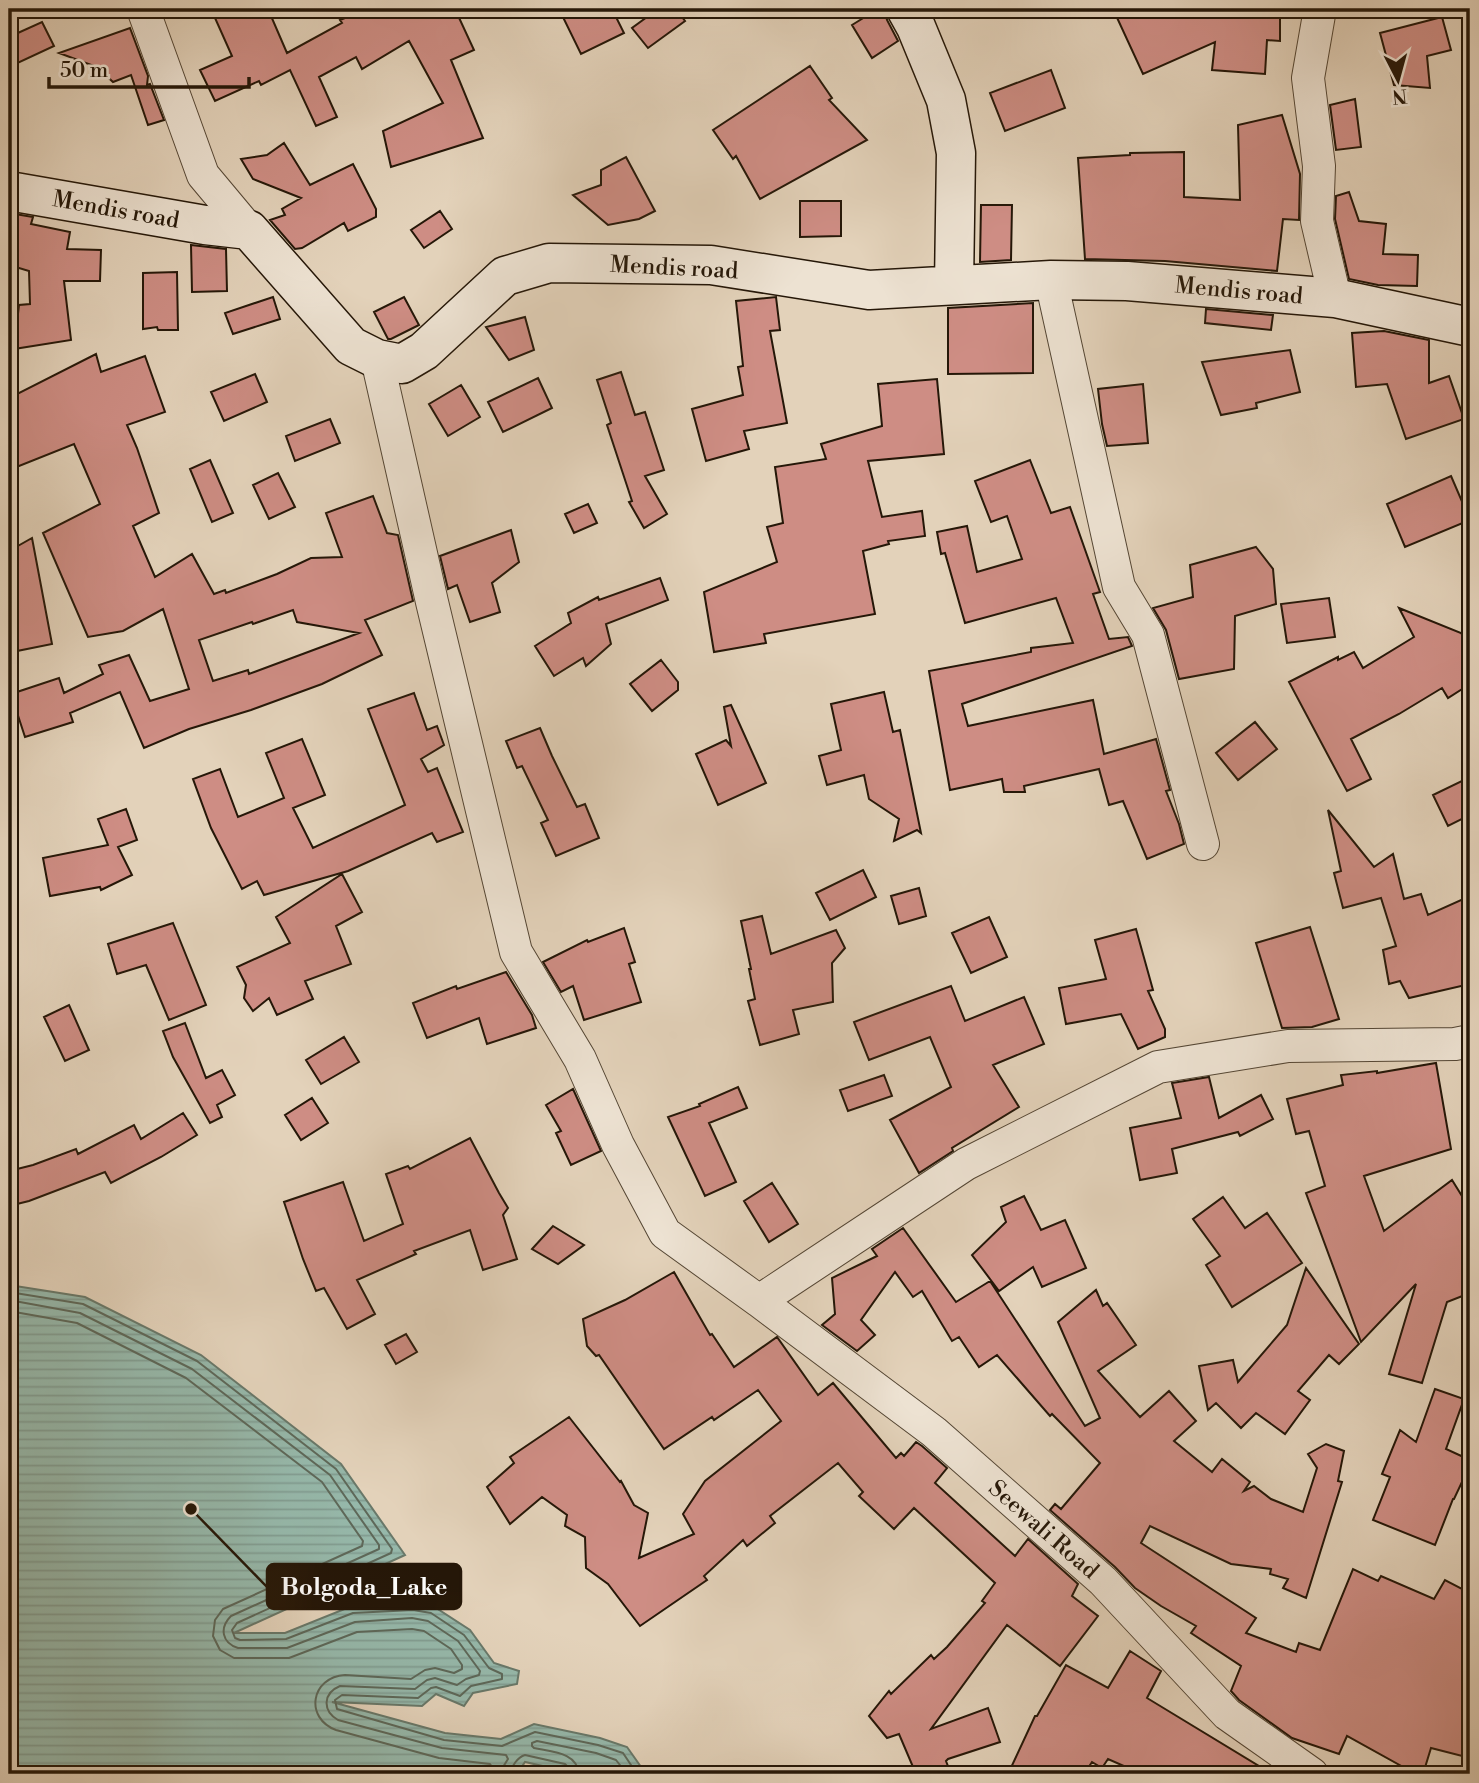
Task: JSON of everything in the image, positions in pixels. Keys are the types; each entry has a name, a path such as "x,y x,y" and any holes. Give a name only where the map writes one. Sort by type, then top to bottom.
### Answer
{"street":[{"path":"143,9 204,175 249,230"},
{"path":"906,9 946,100 954,140 954,285"},
{"path":"1320,9 1308,78 1319,166 1317,221 1335,299"},
{"name":"Mendis road","path":"9,191 205,225 249,230 351,346 377,359 402,364 424,351 505,276 549,263 711,265 869,290 1051,280 1127,281 1335,299 1470,327"},
{"path":"1051,280 1119,587 1148,635 1203,844"},
{"name":"Seewali Road","path":"377,359 516,952 580,1059 618,1145 664,1233 934,1432 1103,1581 1227,1714 1312,1774"},
{"path":"759,1301 966,1164 1158,1067 1288,1046 1455,1044 1470,1041"}],"water":[{"path":"9,1285 85,1297 201,1355 341,1464 405,1555 234,1633 285,1633 352,1606 413,1603 433,1606 470,1630 494,1663 519,1671 517,1684 473,1693 464,1706 436,1694 422,1706 332,1702 445,1733 501,1739 534,1724 600,1738 627,1747 646,1774 577,1774 525,1762 517,1774 9,1774"}],"building":[{"path":"211,9 268,9 287,53 342,23 340,20 367,9 455,9 474,50 451,60 483,138 391,167 383,131 443,103 409,41 362,69 356,57 319,77 337,117 316,126 290,70 261,85 259,81 215,101 200,70 232,56"},
{"path":"559,9 612,9 624,33 581,54"},
{"path":"658,9 676,9 685,21 648,48 632,28"},
{"path":"878,9 884,9 898,41 872,58 852,25"},
{"path":"1113,9 1280,9 1280,41 1267,40 1265,74 1212,70 1215,42 1143,74"},
{"path":"1442,17 1451,50 1427,56 1430,88 1394,85 1380,33"},
{"path":"42,22 54,46 9,67 9,37"},
{"path":"130,28 148,76 147,85 150,84 164,120 148,125 131,75 113,82 97,67 59,53"},
{"path":"810,66 832,98 829,100 867,140 760,199 736,156 733,159 713,130"},
{"path":"1051,70 1065,108 1005,131 990,93"},
{"path":"1355,99 1361,147 1336,150 1330,105"},
{"path":"1282,115 1300,174 1299,220 1283,219 1277,271 1165,261 1085,259 1078,158 1184,152 1184,197 1240,200 1238,125"},
{"path":"284,143 310,185 353,164 376,209 376,217 348,231 344,223 302,248 295,249 270,220 285,215 282,209 301,198 253,179 241,159 267,155"},
{"path":"626,157 655,211 639,219 608,225 573,195 601,185 601,170"},
{"path":"1349,192 1359,221 1386,224 1383,254 1418,255 1417,286 1378,285 1349,279 1335,219 1336,196"},
{"path":"800,201 841,201 841,236 800,237"},
{"path":"981,205 1012,205 1011,260 980,262"},
{"path":"440,211 452,229 424,248 411,230"},
{"path":"9,213 33,217 31,224 70,232 67,249 101,250 100,281 64,281 71,340 14,349 19,305 30,304 29,271 9,265"},
{"path":"191,245 226,249 227,291 192,292"},
{"path":"177,272 178,330 158,330 157,327 143,329 143,273"},
{"path":"273,297 280,319 233,334 225,313"},
{"path":"404,297 419,325 388,339 374,312"},
{"path":"776,297 780,330 770,331 787,423 744,431 749,449 706,461 692,409 743,395 738,367 743,366 736,301"},
{"path":"1033,303 1033,373 948,374 948,308"},
{"path":"1206,309 1273,315 1271,330 1205,323"},
{"path":"525,317 534,350 509,360 486,327"},
{"path":"1384,331 1429,340 1429,383 1449,376 1464,419 1406,439 1387,384 1356,387 1352,333"},
{"path":"1290,350 1300,392 1256,403 1257,408 1221,415 1202,362"},
{"path":"96,354 101,372 145,356 165,412 127,425 159,513 133,526 155,577 192,554 214,594 225,590 226,593 311,558 342,557 326,513 373,496 387,533 398,535 413,601 365,620 382,655 322,684 189,729 144,748 120,692 70,713 73,722 25,737 11,694 59,678 64,693 103,674 99,665 129,655 150,701 189,689 163,609 123,631 88,637 43,533 100,504 74,444 9,470 9,398","holes":["293,610 297,622 359,633 249,674 248,670 213,681 199,640"]},
{"path":"621,372 635,415 645,412 664,470 645,476 667,514 644,528 629,502 632,501 607,425 611,423 597,380"},
{"path":"255,374 267,402 224,421 211,392"},
{"path":"538,378 552,408 503,432 488,402"},
{"path":"937,379 944,454 868,461 882,517 922,511 925,536 888,541 889,544 863,551 875,614 764,634 766,643 714,652 704,592 777,562 767,527 783,523 775,467 826,459 821,444 882,426 878,384"},
{"path":"1143,384 1148,443 1107,446 1098,389"},
{"path":"461,385 480,417 448,436 429,404"},
{"path":"330,419 340,443 295,461 286,436"},
{"path":"210,460 233,513 212,522 190,469"},
{"path":"1030,460 1051,513 1070,507 1100,592 1093,594 1109,639 1128,637 1132,646 962,704 968,726 1093,700 1104,754 1156,739 1170,790 1166,791 1184,844 1147,859 1123,801 1109,805 1099,769 1024,786 1025,792 1004,792 1002,779 950,790 929,671 1031,652 1031,648 1073,643 1056,598 965,623 945,553 941,554 937,532 967,526 977,572 1022,559 1007,516 991,522 975,481"},
{"path":"278,473 295,507 269,519 253,485"},
{"path":"1451,476 1470,520 1405,547 1387,504"},
{"path":"588,504 597,523 574,533 565,514"},
{"path":"511,530 519,562 492,583 500,612 470,622 457,585 448,589 440,556"},
{"path":"32,538 52,644 17,651 9,610 9,551"},
{"path":"1256,547 1273,569 1276,604 1235,616 1234,669 1179,679 1166,630 1153,608 1193,597 1190,565"},
{"path":"660,578 668,600 606,624 611,644 586,666 583,658 554,676 535,646 571,623 568,613 598,597 599,600"},
{"path":"1329,598 1335,637 1287,643 1281,604"},
{"path":"1399,608 1461,633 1470,646 1470,684 1448,698 1442,688 1351,739 1371,779 1347,791 1289,682 1338,657 1338,660 1354,652 1363,668 1414,637"},
{"path":"661,660 678,682 678,690 652,711 630,684"},
{"path":"884,692 893,732 900,730 921,833 917,830 894,841 899,819 869,799 864,775 827,785 819,756 841,750 831,704"},
{"path":"414,693 427,730 437,726 444,745 421,759 428,772 437,768 463,832 437,842 432,833 348,871 264,895 257,881 242,889 211,828 193,779 220,769 238,817 284,798 266,753 302,739 325,795 293,808 313,848 405,805 368,709"},
{"path":"731,705 766,783 718,805 696,754 726,740 731,746 724,707"},
{"path":"1255,722 1277,749 1238,780 1216,753"},
{"path":"540,728 577,807 585,804 599,838 556,856 541,823 548,820 522,766 517,768 506,741"},
{"path":"1470,777 1470,815 1448,826 1433,795"},
{"path":"126,809 137,840 118,847 132,875 101,890 100,887 50,896 43,858 108,845 98,819"},
{"path":"1328,810 1374,867 1393,854 1404,899 1421,894 1428,915 1470,896 1470,984 1409,998 1400,981 1389,984 1383,950 1396,946 1381,898 1343,908 1334,873 1341,871"},
{"path":"863,870 876,897 830,920 816,893"},
{"path":"342,874 362,912 336,926 351,964 305,981 313,999 277,1015 269,998 253,1011 244,998 246,985 237,967 290,943 276,917"},
{"path":"919,888 926,916 899,924 891,896"},
{"path":"762,916 771,954 836,930 845,948 832,963 833,1002 793,1010 799,1034 760,1045 748,1001 755,999 741,921"},
{"path":"989,917 1007,957 971,973 952,933"},
{"path":"173,923 206,1005 169,1020 146,965 117,974 108,944"},
{"path":"1310,927 1339,1019 1312,1027 1282,1028 1256,943"},
{"path":"624,928 635,962 629,964 641,1002 584,1020 573,986 561,992 543,962 587,940 588,942"},
{"path":"1136,929 1153,990 1148,991 1165,1029 1165,1037 1138,1049 1121,1014 1066,1024 1059,988 1106,979 1095,940"},
{"path":"506,972 532,1015 536,1028 487,1044 479,1018 427,1038 413,1003 456,986 457,989"},
{"path":"951,986 965,1021 1024,997 1044,1044 993,1065 1019,1107 952,1148 953,1151 919,1173 890,1120 951,1087 930,1037 869,1060 854,1022"},
{"path":"69,1005 89,1050 65,1061 44,1017"},
{"path":"185,1023 206,1078 222,1070 235,1095 217,1105 222,1117 210,1123 173,1057 163,1031"},
{"path":"344,1037 359,1062 321,1084 306,1060"},
{"path":"1436,1063 1451,1149 1364,1176 1384,1231 1452,1180 1470,1209 1470,1293 1447,1302 1422,1383 1389,1374 1416,1284 1361,1342 1306,1193 1325,1186 1309,1131 1296,1134 1287,1099 1343,1085 1341,1075 1377,1073"},
{"path":"884,1075 892,1096 848,1111 840,1090"},
{"path":"1209,1077 1219,1118 1261,1095 1273,1119 1240,1136 1238,1132 1172,1149 1177,1173 1140,1180 1130,1128 1181,1118 1172,1083"},
{"path":"738,1087 747,1108 709,1123 736,1182 705,1196 668,1117 700,1106 699,1104"},
{"path":"573,1089 601,1151 571,1165 556,1133 561,1131 546,1105"},
{"path":"312,1098 328,1123 301,1140 285,1115"},
{"path":"183,1113 197,1135 161,1157 111,1183 105,1172 9,1206 9,1171 76,1149 78,1154 134,1125 141,1139"},
{"path":"470,1138 508,1208 503,1215 517,1259 483,1270 470,1230 414,1251 416,1254 357,1280 375,1314 347,1329 324,1288 316,1291 284,1202 343,1182 364,1241 403,1224 386,1174 408,1166 410,1169"},
{"path":"772,1183 798,1224 769,1242 744,1201"},
{"path":"1024,1196 1041,1230 1065,1220 1086,1268 1042,1287 1033,1267 999,1291 972,1255 1006,1222 1001,1207"},
{"path":"1223,1197 1245,1228 1267,1213 1302,1263 1232,1307 1206,1265 1220,1256 1193,1219"},
{"path":"553,1226 584,1245 558,1264 532,1249"},
{"path":"903,1228 956,1302 990,1281 1085,1426 1100,1418 1058,1322 1096,1290 1103,1306 1107,1303 1136,1345 1098,1371 1140,1417 1169,1391 1196,1421 1174,1441 1212,1472 1222,1459 1250,1482 1244,1491 1254,1486 1271,1499 1303,1512 1317,1468 1308,1454 1326,1444 1344,1451 1338,1481 1342,1482 1306,1598 1283,1588 1288,1579 1270,1574 1271,1569 1231,1564 1150,1526 1141,1543 1256,1618 1246,1633 1296,1652 1299,1643 1320,1650 1353,1569 1378,1581 1381,1576 1434,1599 1445,1580 1470,1593 1470,1758 1431,1748 1423,1774 1401,1774 1403,1767 1347,1736 1339,1754 1292,1738 1239,1700 1231,1691 1241,1666 1191,1633 1196,1626 1135,1588 1050,1510 1055,1504 1061,1509 1100,1463 1052,1414 1050,1416 997,1355 979,1367 959,1337 952,1341 922,1291 913,1297 895,1272 861,1320 875,1335 857,1351 822,1325 835,1314 832,1278 877,1256 872,1249"},
{"path":"1306,1268 1359,1344 1339,1364 1329,1355 1298,1391 1310,1400 1285,1434 1256,1413 1241,1428 1216,1403 1208,1410 1199,1366 1233,1360 1238,1382 1287,1325"},
{"path":"674,1272 710,1335 712,1334 734,1367 777,1337 818,1395 833,1383 896,1458 901,1453 904,1456 916,1442 922,1446 947,1468 935,1483 1015,1556 1028,1539 1078,1584 1072,1596 1098,1616 1060,1666 1007,1625 931,1729 988,1708 1000,1742 948,1759 946,1761 951,1774 916,1774 899,1734 887,1738 869,1716 889,1691 891,1694 931,1655 934,1659 947,1647 985,1603 982,1601 995,1583 914,1508 894,1529 859,1496 863,1492 838,1463 770,1516 775,1523 747,1546 743,1540 704,1576 707,1580 640,1626 608,1584 586,1568 585,1537 565,1526 567,1515 542,1497 510,1524 487,1487 514,1463 510,1457 569,1417 621,1481 634,1505 648,1513 639,1558 694,1534 683,1514 705,1481 781,1421 758,1390 664,1449 599,1355 596,1356 587,1346 583,1319 625,1300"},
{"path":"406,1334 417,1352 396,1364 385,1345"},
{"path":"1435,1389 1464,1399 1446,1449 1470,1460 1470,1465 1435,1545 1373,1520 1390,1477 1382,1474 1400,1430 1416,1442"},
{"path":"1130,1651 1161,1671 1147,1698 1272,1774 1142,1774 1108,1759 1102,1768 1092,1762 1084,1774 1008,1774 1035,1716 1066,1665 1108,1688"}],"place":[{"name":"Bolgoda_Lake","path":"191,1509"}]}
